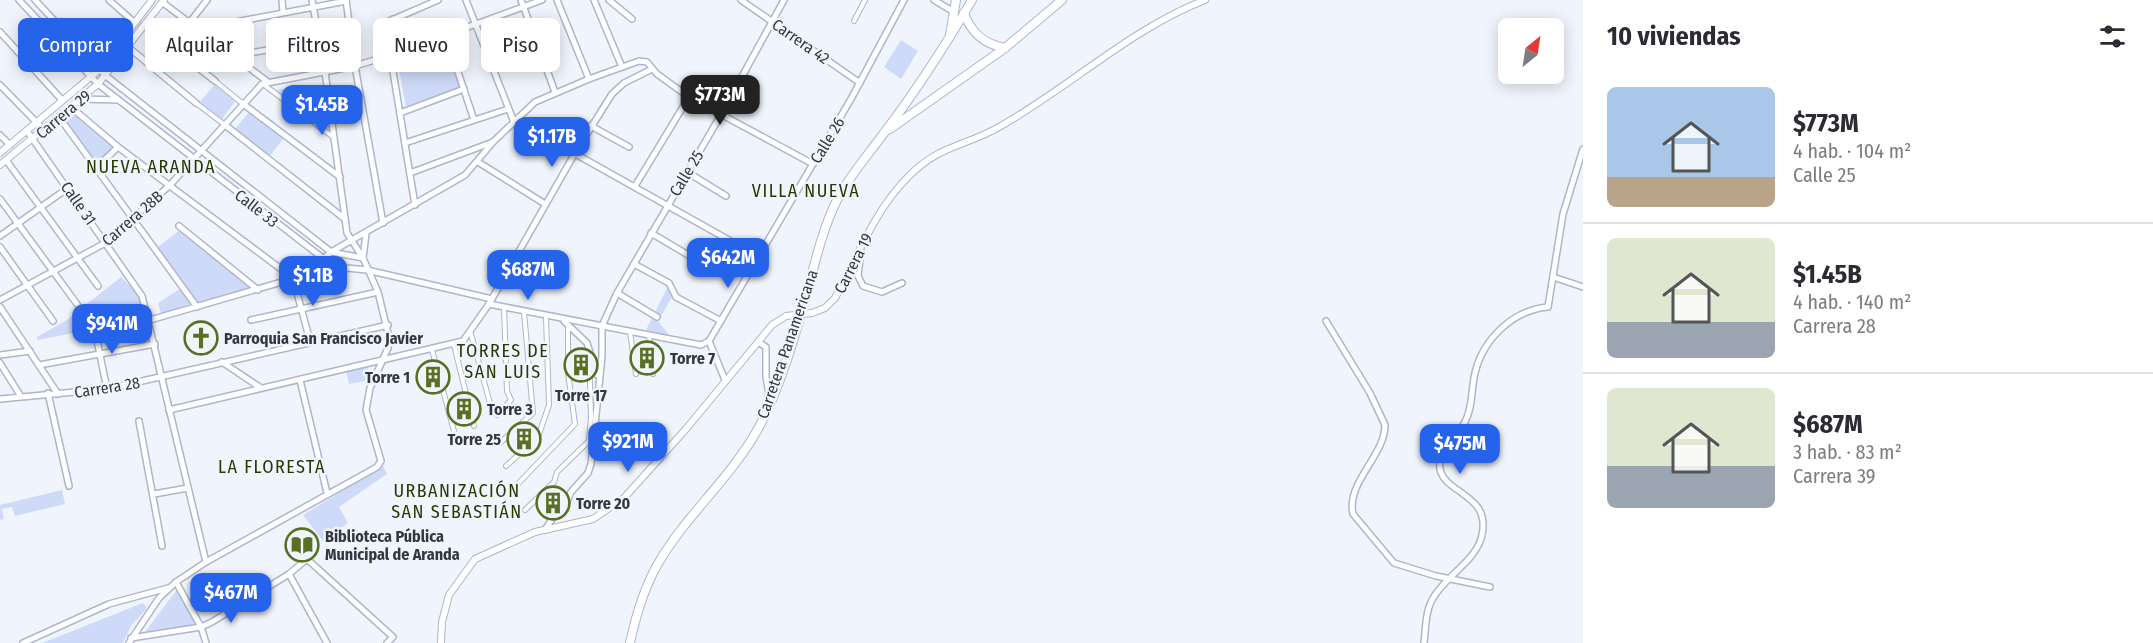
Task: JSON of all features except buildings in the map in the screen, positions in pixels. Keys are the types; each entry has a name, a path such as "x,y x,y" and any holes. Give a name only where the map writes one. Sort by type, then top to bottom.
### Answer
{"highway":[{"path":"950,37 957,0"},
{"name":"Carretera Panamericana","path":"630,643 645,590 659,561 747,448 770,400 804,305 820,243 837,200 950,37 972,0"},
{"name":"Carretera Panamericana","path":"885,132 1005,48 1062,0"},
{"path":"964,13 975,33 983,41 1005,48"}],"street":[{"name":"Calle 33","path":"19,0 36,18"},
{"name":"Calle 33","path":"35,0 51,18"},
{"path":"109,0 135,23"},
{"name":"Carrera 29","path":"133,26 152,0"},
{"path":"193,18 207,0"},
{"path":"282,0 283,12"},
{"path":"312,0 315,18"},
{"path":"395,18 438,0"},
{"path":"466,0 514,122"},
{"path":"520,0 555,92"},
{"path":"469,26 542,0"},
{"path":"557,0 589,79"},
{"path":"594,0 622,67"},
{"path":"609,0 632,19"},
{"name":"Carrera 42","path":"741,0 860,83"},
{"name":"Calle 25","path":"602,326 617,293 722,113 784,0"},
{"path":"854,21 865,0"},
{"name":"Calle 26","path":"710,341 860,83 904,0"},
{"path":"934,0 954,12"},
{"name":"Carrera 19","path":"441,643 441,622 449,595 475,559 545,530 593,519 624,498 778,319 812,313 825,308 835,298 864,240 890,197 931,156 998,128 1140,34 1178,12 1205,0"},
{"name":"Carrera 29","path":"133,40 163,1"},
{"path":"163,1 185,18"},
{"path":"253,18 346,1 348,18"},
{"path":"144,26 340,177"},
{"path":"0,32 18,52"},
{"path":"133,51 345,219"},
{"path":"150,320 258,290 314,270 332,252 465,175 495,141 535,102 589,79 644,61 689,97 813,164"},
{"path":"169,410 383,359 454,345 471,334 545,204 612,94 624,83 652,69"},
{"path":"36,72 62,100"},
{"name":"Calle 33","path":"87,72 117,100 324,259 347,268 367,270 490,301 524,312 701,345 710,341"},
{"name":"Carrera 29","path":"0,153 97,72"},
{"name":"Calle 33","path":"101,72 332,252 363,258"},
{"name":"Carrera 29","path":"0,165 81,99 109,72"},
{"path":"253,72 334,138"},
{"path":"130,641 168,588 176,582 206,562 377,467 381,461 366,410 373,380 388,348 388,325 378,292 363,258 351,242 345,219 325,72 265,83"},
{"path":"355,72 383,223"},
{"path":"394,72 415,205"},
{"path":"458,72 474,120"},
{"name":"Carrera 28B","path":"0,300 54,273 107,242 170,185 242,103 265,83"},
{"path":"0,85 44,129"},
{"path":"400,113 464,89"},
{"path":"635,186 689,97"},
{"path":"81,99 117,100"},
{"path":"71,107 118,147 293,278 310,341"},
{"path":"405,143 508,109"},
{"path":"59,117 131,220 197,307"},
{"path":"591,126 629,147"},
{"name":"Calle 31","path":"27,131 107,242 142,296 150,320 206,562"},
{"path":"540,134 759,257"},
{"path":"0,135 10,145"},
{"path":"410,172 495,141"},
{"path":"95,169 118,147"},
{"path":"1424,643 1434,595 1452,578 1474,551 1481,538 1483,521 1478,506 1446,479 1440,469 1442,457 1469,412 1475,372 1488,342 1522,313 1548,307 1563,214 1583,149"},
{"path":"6,160 98,286"},
{"path":"478,162 545,204"},
{"path":"687,172 726,196"},
{"path":"0,236 68,188"},
{"path":"0,199 76,304"},
{"path":"179,226 258,290"},
{"path":"651,233 695,259"},
{"path":"363,258 366,234"},
{"path":"864,240 858,262 858,276 863,286 882,292 902,283"},
{"path":"0,247 53,321"},
{"path":"634,264 669,283 676,297 721,321"},
{"path":"1553,277 1583,287"},
{"path":"251,320 378,292"},
{"path":"617,293 657,317"},
{"path":"0,307 58,394"},
{"path":"497,415 511,400 507,391 504,307"},
{"path":"500,443 533,413 524,312"},
{"path":"506,466 538,437 549,405 546,316"},
{"path":"563,320 588,345 598,377"},
{"path":"1326,321 1370,393 1385,425 1378,448 1354,496 1353,514 1394,562 1436,576 1491,587"},
{"name":"Carrera 28","path":"0,399 20,395 107,389 388,325"},
{"path":"514,488 575,424 568,373 568,325"},
{"path":"94,326 107,389"},
{"path":"545,530 552,519 564,509 571,492 588,473 591,464 598,377 602,356 602,326"},
{"path":"630,332 636,374"},
{"path":"471,334 491,407"},
{"path":"649,335 654,374"},
{"path":"710,341 725,380"},
{"path":"758,342 766,347 766,377 770,400"},
{"path":"39,365 155,344"},
{"path":"454,345 474,426"},
{"path":"525,510 554,482 557,472 589,441 591,417 588,345"},
{"path":"432,350 454,431"},
{"path":"0,355 30,351"},
{"path":"222,362 261,388"},
{"path":"0,363 20,395"},
{"path":"300,380 327,493"},
{"path":"48,393 69,486"},
{"path":"139,421 162,546"},
{"path":"154,494 188,488"},
{"path":"130,641 201,627 289,574 307,559 393,637 387,643"},
{"path":"289,574 327,643"},
{"path":"176,582 201,627 206,643"},
{"path":"23,643 109,604 168,588"}],"shaded area":[{"path":"901,40 918,51 901,79 884,67"},
{"path":"399,72 455,72 461,88 406,107"},
{"path":"215,84 236,100 222,119 200,102"},
{"path":"303,87 305,114 276,90"},
{"path":"249,112 284,138 269,157 234,130"},
{"path":"74,114 115,147 95,165 65,122"},
{"path":"180,230 252,288 198,304 158,247"},
{"path":"121,277 137,293 146,319 37,340 37,337 67,320"},
{"path":"668,286 672,297 658,321 672,339 645,332"},
{"path":"181,288 192,303 161,314 158,303"},
{"path":"367,366 371,380 349,384 346,370"},
{"path":"383,466 387,474 339,507 348,523 323,541 303,515"},
{"path":"62,490 65,504 15,516 12,507 2,509 4,519 0,520 0,505"},
{"path":"179,587 203,627 139,640"},
{"path":"143,603 147,608 131,626 123,643 42,643"}],"place":[{"name":"Parroquia San Francisco Javier","path":"201,338"},
{"name":"Torre 7","path":"647,358"},
{"name":"Torre 17","path":"581,365"},
{"name":"Torre 1","path":"433,377"},
{"name":"Torre 3","path":"464,409"},
{"name":"Torre 25","path":"524,439"},
{"name":"Torre 20","path":"553,503"},
{"name":"Biblioteca Pública Municipal de Aranda","path":"302,545"}],"district":[{"name":"NUEVA ARANDA","path":"151,167"},
{"name":"VILLA NUEVA","path":"806,191"},
{"name":"TORRES DE SAN LUIS","path":"503,361"},
{"name":"LA FLORESTA","path":"272,467"},
{"name":"URBANIZACIÓN SAN SEBASTIÁN","path":"457,501"}]}
